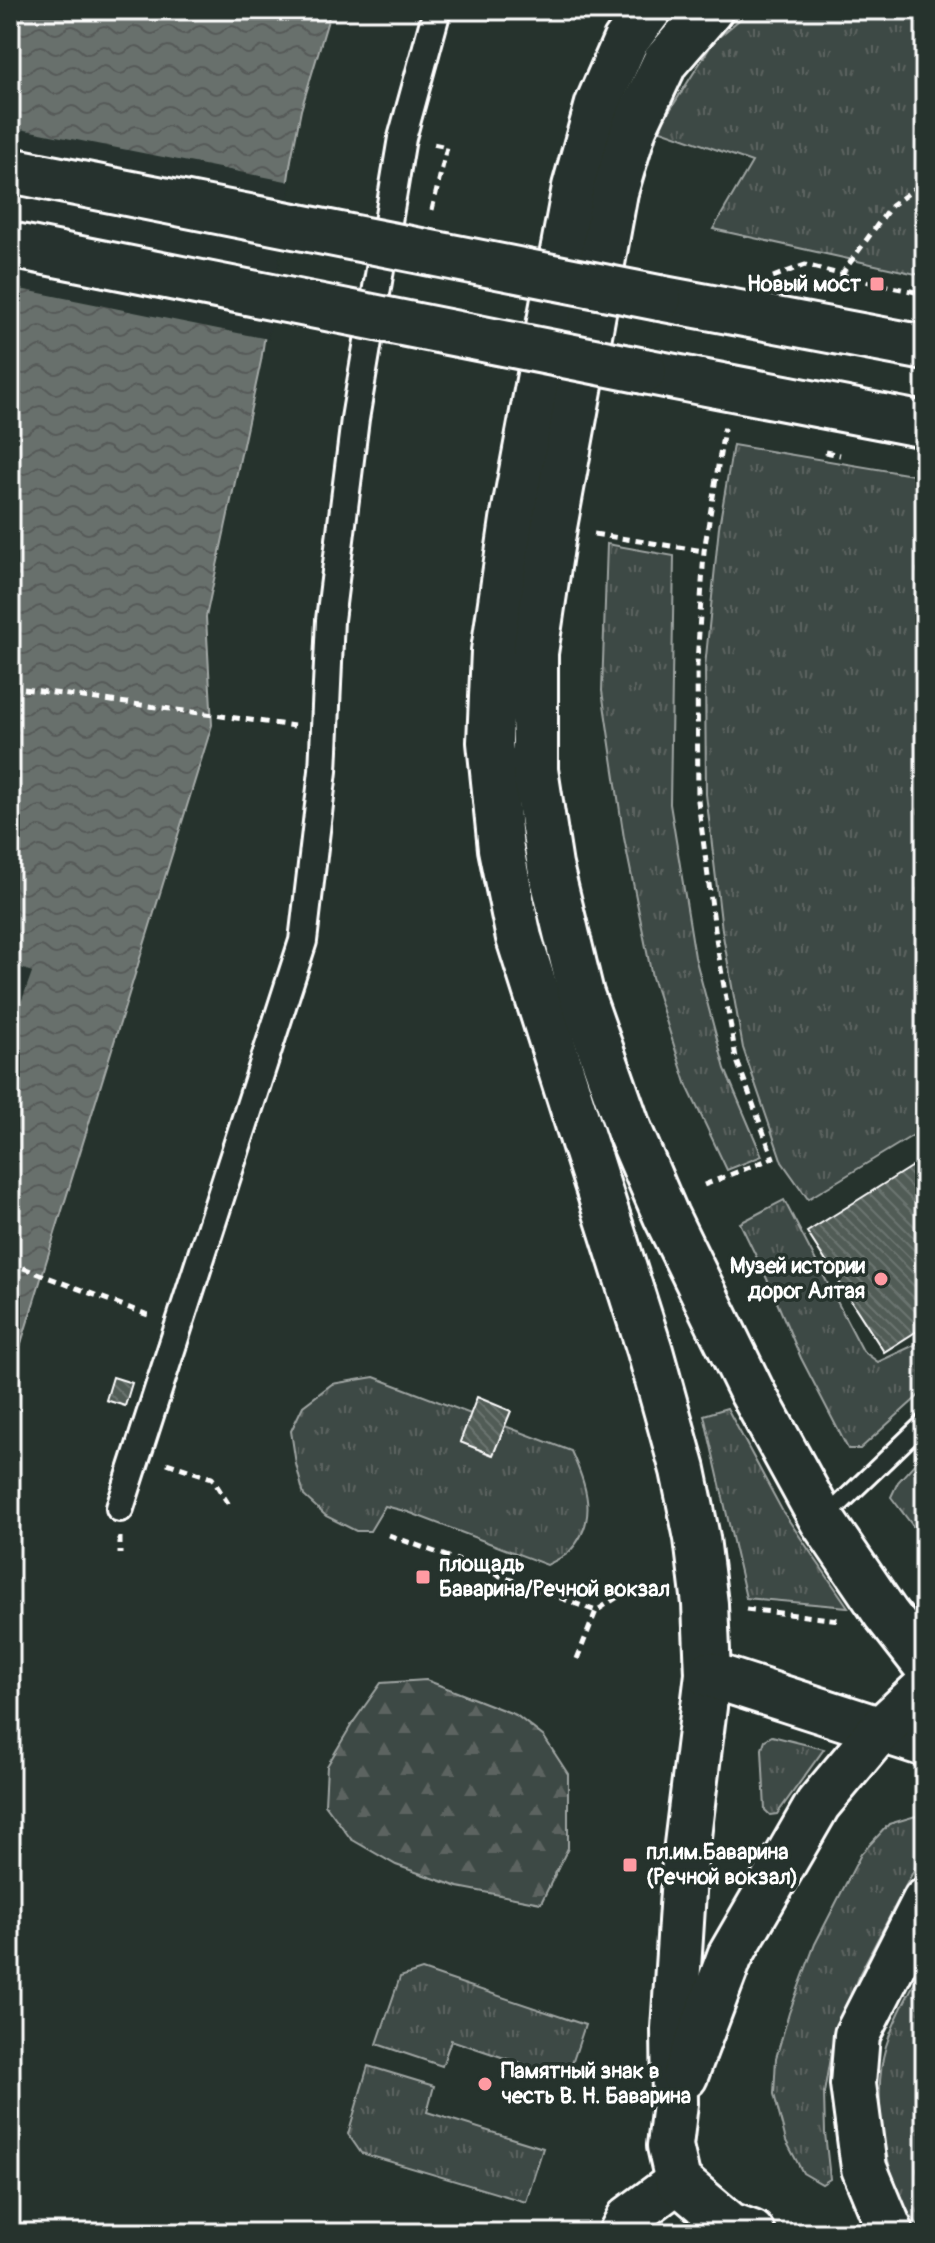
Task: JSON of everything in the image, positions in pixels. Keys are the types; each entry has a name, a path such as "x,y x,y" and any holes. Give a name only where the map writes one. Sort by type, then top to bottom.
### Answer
{"main road":[{"path":"649,10 625,42 598,104 575,187 513,520 494,651 490,742 501,849 519,938 650,1351 683,1470 697,1538 705,1604 708,1674 685,1861 674,2029 675,2103 670,2146 678,2181 730,2225 752,2233"},
{"path":"710,10 665,62 634,128 615,192 554,527 535,653 535,770 550,866 581,994 629,1130 666,1216 752,1392 822,1520 886,1614 925,1664"},
{"path":"10,170 925,348"},
{"path":"10,245 925,425"},
{"path":"708,1674 925,1744"},
{"path":"675,2103 730,1956 818,1804 879,1731 925,1688"},
{"path":"891,2233 864,2168 853,2084 857,2035 925,1901"}],"street":[{"path":"120,1508 303,941 323,771 330,620 355,419 402,138 437,10"},
{"path":"620,2233 628,2218 678,2181"}],"lane":[{"path":"822,1520 925,1422"}],"path":[{"path":"432,210 447,147"},
{"path":"841,275 891,206 925,181"},
{"path":"766,279 805,265 925,294"},
{"path":"704,1185 773,1158 736,1058 698,801 697,664 704,551 724,430 709,427"},
{"path":"585,533 704,551"},
{"path":"10,687 269,723"},
{"path":"10,1263 122,1305"},
{"path":"166,1462 212,1478 231,1508"},
{"path":"389,1535 596,1611"},
{"path":"577,1659 596,1611 627,1591 670,1595 705,1604 850,1621"}],"green space":[{"path":"751,10 925,10 925,276 713,229 752,162 658,129 714,41"},
{"path":"733,445 925,477 925,1128 808,1199 782,1162 743,1048 722,930 706,794 705,667 719,527"},
{"path":"607,544 674,556 670,804 695,957 725,1069 762,1156 727,1170 687,1086 652,977 624,838 602,691"},
{"path":"784,1200 863,1351 878,1362 925,1340 925,1390 860,1449 848,1449 801,1358 740,1223"},
{"path":"374,1377 471,1414 460,1442 492,1455 505,1426 571,1451 585,1489 587,1515 579,1540 569,1552 547,1565 385,1506 370,1531 356,1531 326,1516 304,1496 291,1431 303,1406 332,1384"},
{"path":"727,1408 783,1512 848,1607 746,1598 704,1415"},
{"path":"925,1452 925,1542 891,1497 898,1482"},
{"path":"426,1680 516,1715 544,1737 568,1774 568,1848 541,1903 458,1887 396,1865 351,1839 325,1804 327,1766 381,1683"},
{"path":"772,1736 824,1749 777,1814 770,1815 765,1810 762,1749 765,1740"},
{"path":"919,1815 925,1820 925,1849 858,1977 832,2046 824,2093 830,2179 822,2184 803,2173 786,2141 774,2094 776,2058 815,1944 861,1854 889,1824"},
{"path":"925,1963 924,2233 906,2208 891,2171 882,2128 880,2085 890,2035"},
{"path":"422,1970 585,2025 567,2079 451,2040 442,2066 377,2044 400,1977"},
{"path":"368,2066 434,2086 427,2112 543,2148 526,2202 361,2153 348,2134"}],"water":[{"path":"10,10 331,10 301,110 261,361 206,617 212,725 10,1379"}],"pier":[{"path":"10,127 291,182 268,339 10,287"},
{"path":"10,575 20,577 10,632"},
{"path":"10,964 32,972 10,1034"}],"building":[{"name":"Музей истории дорог Алтая","path":"925,1158 925,1326 884,1352 807,1232"},
{"path":"113,1377 132,1383 125,1406 106,1400"},
{"path":"477,1397 511,1411 493,1455 460,1442"}],"place":[{"name":"Новый мост","path":"877,284"},
{"name":"Музей истории дорог Алтая","path":"881,1279"},
{"name":"площадь Баварина/Речной вокзал","path":"423,1577"},
{"name":"пл.им.Баварина (Речной вокзал)","path":"630,1865"},
{"name":"Памятный знак в честь В. Н. Баварина","path":"485,2084"}]}
